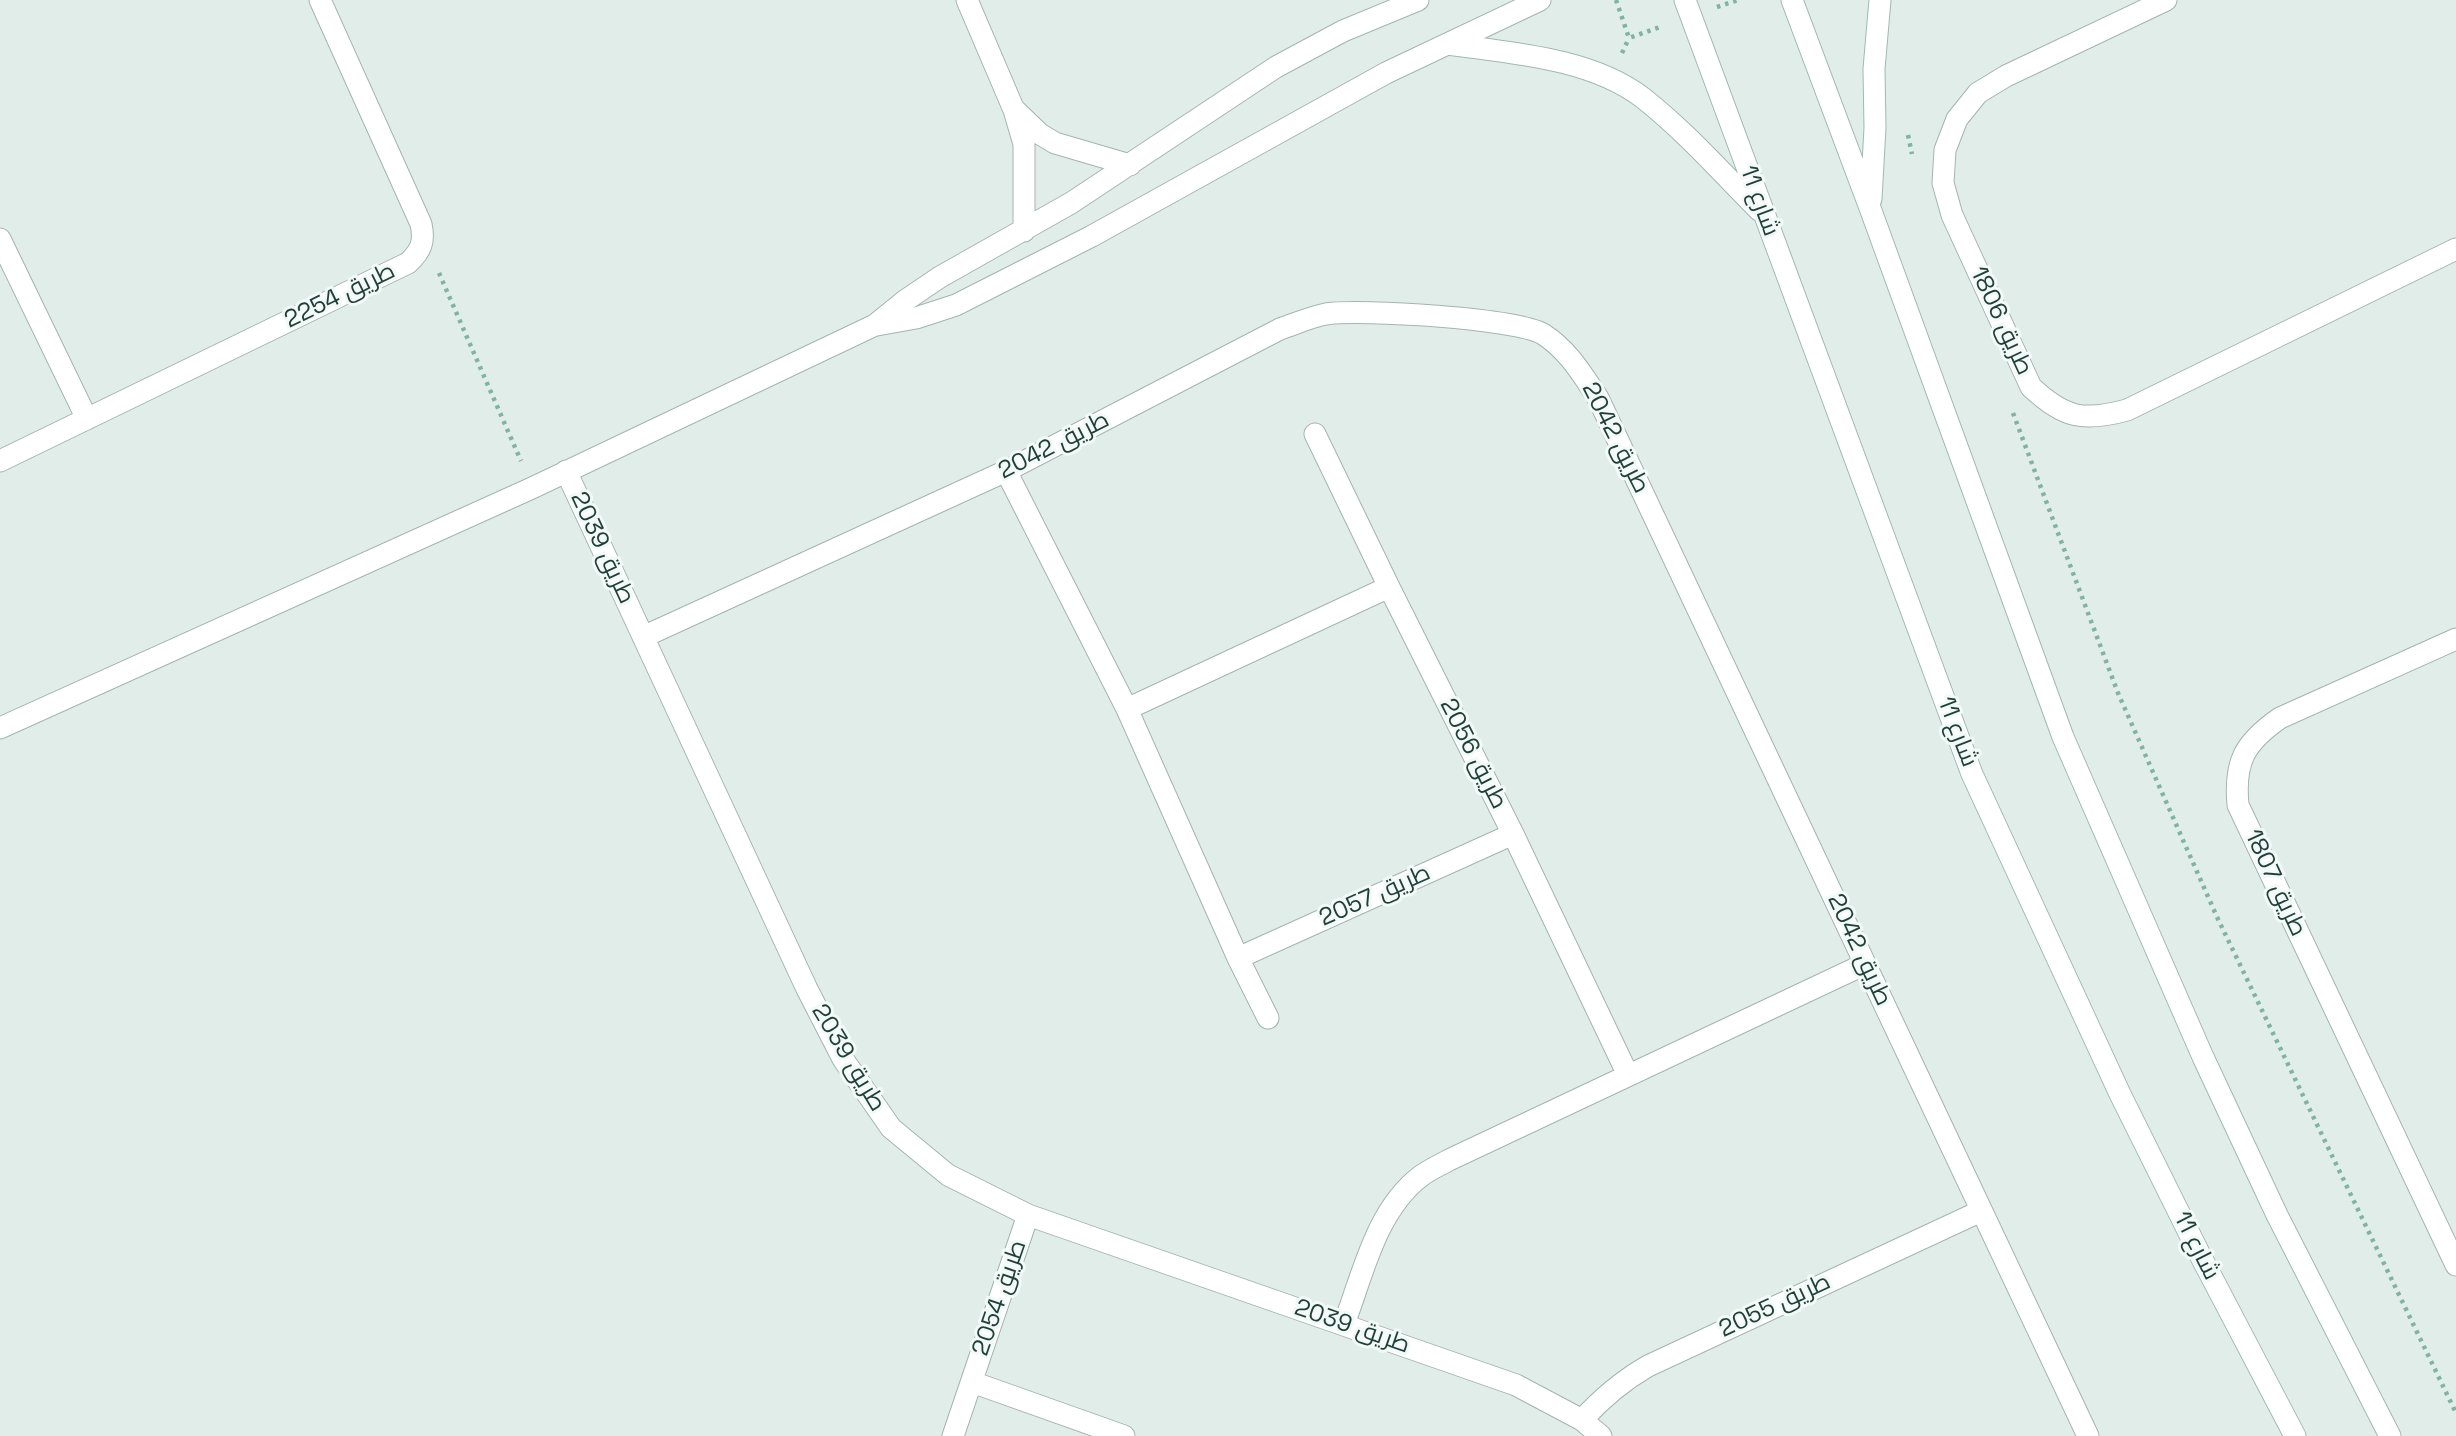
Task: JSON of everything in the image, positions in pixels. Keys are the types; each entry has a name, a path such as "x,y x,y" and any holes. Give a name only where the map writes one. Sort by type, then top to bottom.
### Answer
{"street":[{"path":"320,0 421,225 424,238"},
{"path":"967,0 1014,110 1024,144 1024,231"},
{"path":"875,326 940,276 1024,231 1276,67 1343,31 1418,0"},
{"path":"0,728 532,488 875,326 916,318 957,305 1092,236 1386,73 1540,0"},
{"name":"شارع 11","path":"1685,0 1972,774 2120,1094 2199,1253 2295,1436"},
{"path":"1792,0 2068,750 2187,1020 2277,1215 2390,1436"},
{"path":"1870,208 1875,128 1874,69 1880,0"},
{"name":"طريق 1806","path":"2166,0 2006,76 1978,93 1957,119 1945,150 1943,183 1952,215 2031,387 2050,405 2075,415 2102,417 2127,410 2456,250"},
{"path":"1448,44 1559,61 1609,79 1642,97 1764,215"},
{"path":"1014,110 1040,134 1055,143 1129,165"},
{"name":"طريق 2254","path":"0,461 408,263 419,253 424,238"},
{"path":"0,239 87,419"},
{"name":"طريق 2042","path":"643,637 1006,471 1280,329 1325,314 1365,313 1509,323 1541,333 1572,357 1598,398 2088,1436"},
{"name":"طريق 2056","path":"1315,434 1388,587 1513,834 1628,1075"},
{"name":"طريق 2039","path":"566,471 801,976 843,1059 891,1128 948,1175 1028,1215 1516,1385 1583,1420 1601,1436"},
{"path":"1006,471 1127,709 1238,958 1268,1018"},
{"path":"1127,709 1388,587"},
{"name":"طريق 1807","path":"2456,639 2280,719 2258,733 2243,754 2236,780 2238,805 2447,1226 2456,1265"},
{"name":"طريق 2057","path":"1238,958 1513,834"},
{"path":"1344,1324 1380,1226 1398,1198 1421,1176 1865,964"},
{"name":"طريق 2055","path":"1583,1420 1602,1398 1624,1380 1648,1366 1981,1211"},
{"name":"طريق 2054","path":"953,1436 1028,1215"},
{"name":"طريق 2054","path":"972,1382 1124,1436"}],"path":[{"path":"1905,125 1914,164"},
{"path":"424,238 532,488"},
{"path":"2011,407 2118,693 2217,917 2456,1413"}]}
